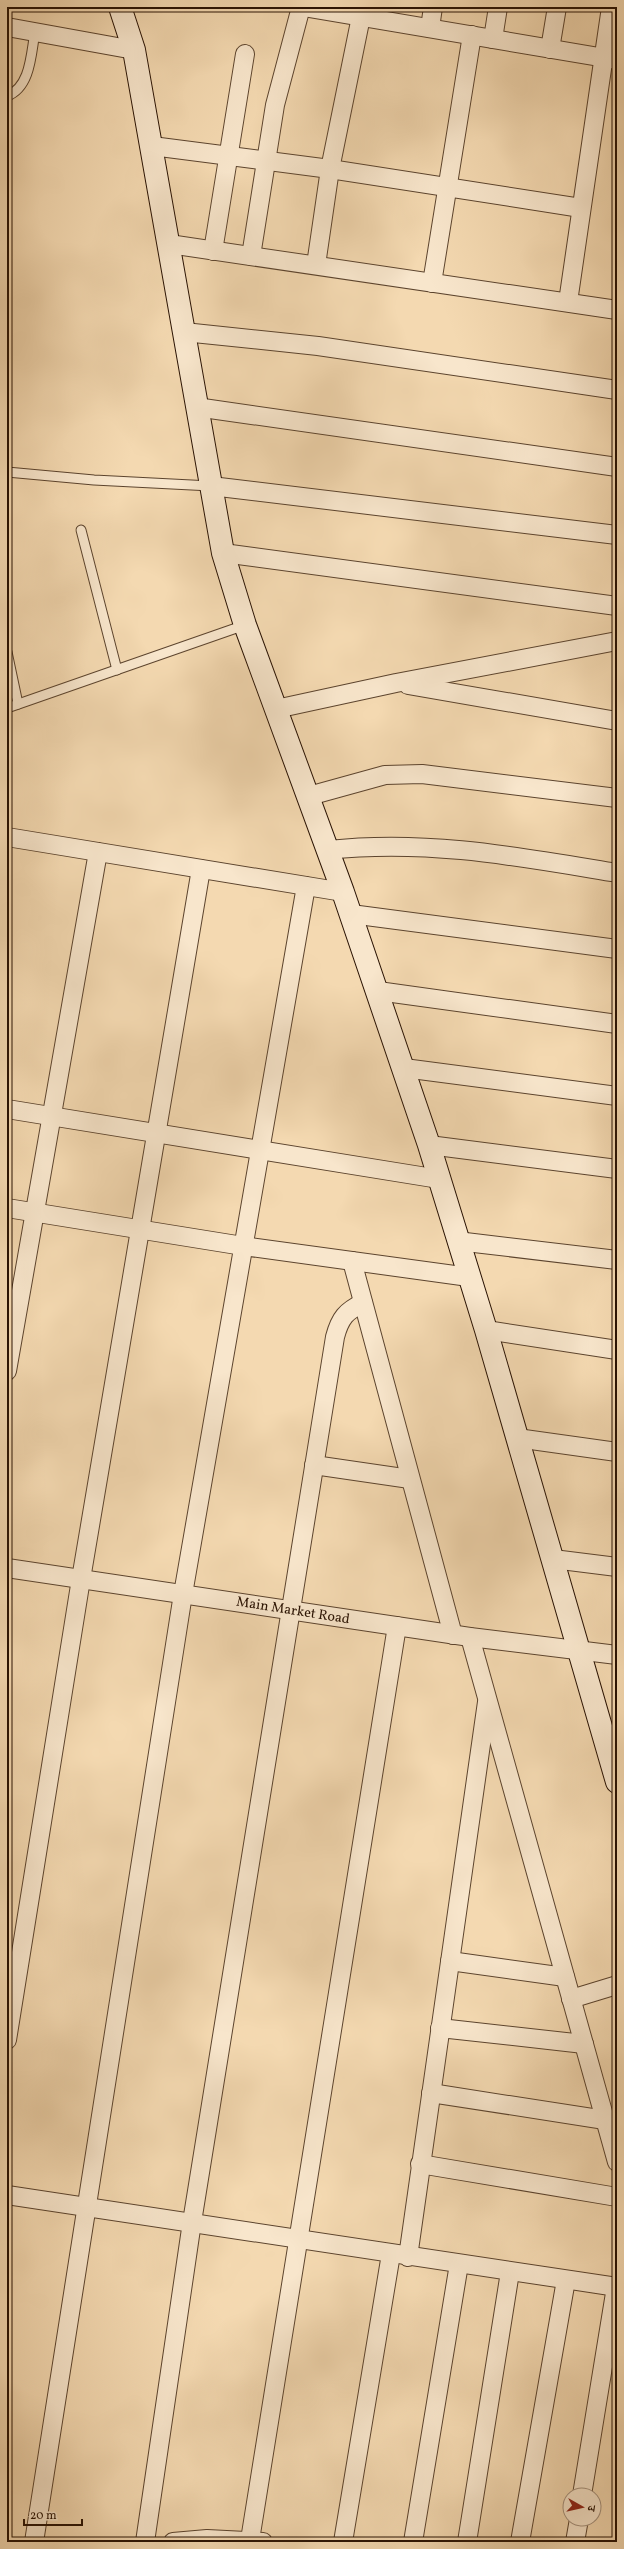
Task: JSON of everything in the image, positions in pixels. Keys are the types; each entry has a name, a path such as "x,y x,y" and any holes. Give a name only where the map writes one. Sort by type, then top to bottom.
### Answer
{"street":[{"path":"120,7 134,50 223,553 245,625 309,796 404,1068 486,1330 616,1774"},
{"path":"252,256 266,159 281,76 302,7 363,12 430,28 610,59"},
{"path":"430,28 433,7"},
{"path":"493,39 498,7"},
{"path":"550,49 556,7"},
{"path":"568,302 581,208 610,59 611,7"},
{"path":"316,265 330,169 363,12"},
{"path":"7,27 134,50"},
{"path":"432,283 449,188 472,35"},
{"path":"213,250 245,54"},
{"path":"152,146 266,159 581,208"},
{"path":"169,244 617,310"},
{"path":"184,332 318,346 617,390"},
{"path":"196,407 617,467"},
{"path":"211,486 617,535"},
{"path":"223,553 617,606"},
{"path":"276,709 396,683 617,641"},
{"path":"396,683 617,721"},
{"path":"309,796 386,775 422,774 617,798"},
{"path":"7,837 343,892"},
{"path":"328,850 363,847 415,846 479,850 617,873"},
{"path":"7,1371 98,852"},
{"path":"7,2040 81,1579 201,869"},
{"path":"34,2542 183,1594 306,886"},
{"path":"351,914 617,949"},
{"path":"378,991 617,1024"},
{"path":"404,1068 617,1096"},
{"path":"7,1109 439,1179"},
{"path":"428,1146 617,1169"},
{"path":"7,1208 243,1246 470,1277"},
{"path":"457,1241 617,1260"},
{"path":"352,1261 410,1479 461,1636 487,1702 617,2162"},
{"path":"145,2542 192,2222 289,1610 338,1323 349,1310 364,1304"},
{"path":"486,1330 617,1350"},
{"path":"518,1438 617,1452"},
{"path":"314,1465 410,1479"},
{"path":"553,1559 617,1567"},
{"name":"Main Market Road","path":"7,1568 461,1636 617,1655"},
{"path":"174,2542 207,2539 256,2541 298,2238 396,1626"},
{"path":"343,2542 400,2256 420,2164 487,1702"},
{"path":"450,1961 565,1977"},
{"path":"571,1999 617,1984"},
{"path":"440,2028 584,2044"},
{"path":"431,2093 605,2120"},
{"path":"420,2164 617,2196"},
{"path":"7,2195 298,2238 400,2256 617,2287 583,2487"},
{"path":"413,2542 459,2264"},
{"path":"467,2542 510,2272"},
{"path":"520,2542 566,2280"},
{"path":"575,2542 577,2527"}],"lane":[{"path":"7,96 21,86 26,78 35,32"},
{"path":"7,472 94,480 211,486"},
{"path":"81,530 117,670"},
{"path":"7,708 245,625"},
{"path":"7,652 18,704"}]}
